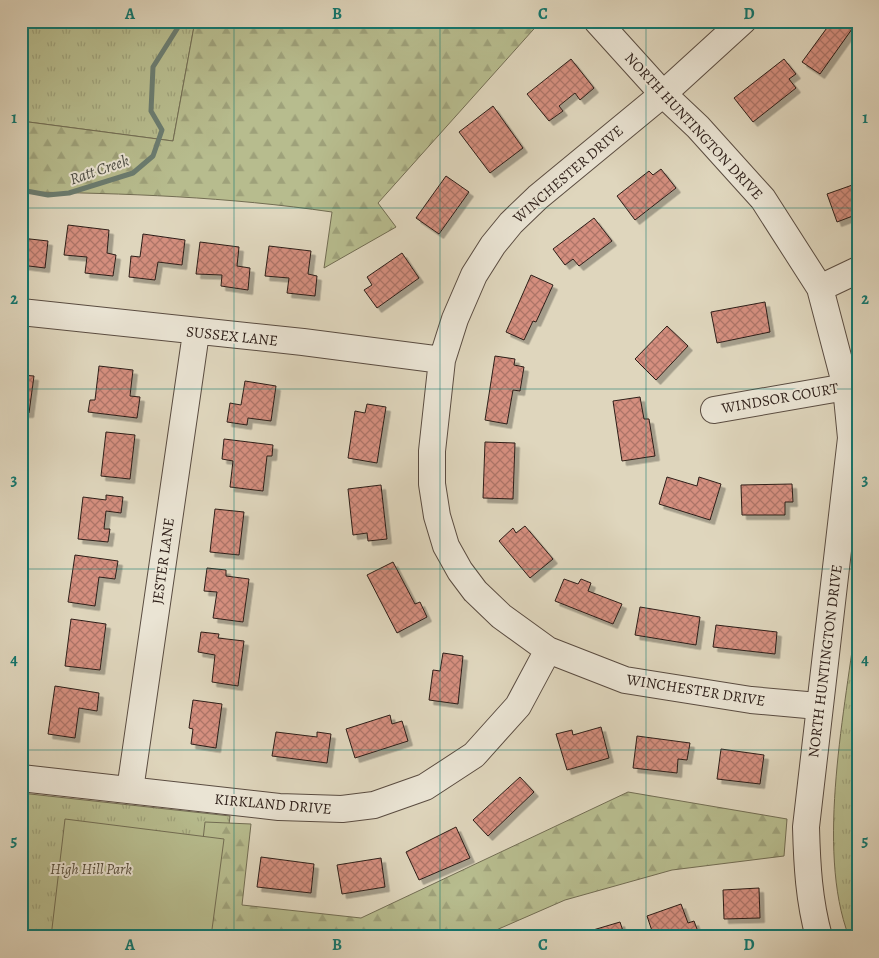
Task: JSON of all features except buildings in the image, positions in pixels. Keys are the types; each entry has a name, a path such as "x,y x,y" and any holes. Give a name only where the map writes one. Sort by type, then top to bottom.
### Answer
{"street":[{"name":"NORTH HUNTINGTON DRIVE","path":"597,21 662,94 698,127 763,199 820,288 846,387 851,438 852,488 818,706 806,827 807,867 812,914 819,937"},
{"name":"WINCHESTER DRIVE","path":"743,21 662,94 564,174 510,223 492,245 474,275 455,319 442,360 432,451 432,484 437,516 446,546 475,591 501,616 548,650 625,680 751,700 818,706"},
{"path":"820,288 858,270"},
{"name":"SUSSEX LANE","path":"21,312 196,333 303,342 442,360"},
{"name":"JESTER LANE","path":"130,790 196,333"},
{"name":"WINDSOR COURT","path":"714,410 846,387"},
{"name":"KIRKLAND DRIVE","path":"21,778 314,809 374,805 402,796 452,771 486,743 518,706 548,650"}],"green space":[{"path":"21,21 195,21 173,141 21,121"},
{"path":"195,21 541,21 378,203 396,227 324,268 332,212 216,199 99,193 21,192 21,121 173,141"},
{"path":"857,613 858,937 849,937 839,901 834,862 834,820 836,777"},
{"path":"628,792 787,819 784,856 672,870 565,900 494,931 488,937 192,937 205,822 251,824 242,905 361,918"},
{"name":"High Hill Park","path":"21,793 230,816 216,937 21,937"},
{"name":"High Hill Park","path":"65,819 224,839 211,937 51,937"}],"waterway":[{"name":"Ratt Creek","path":"21,190 48,195 69,193 133,173 153,156 162,130 151,111 153,67 182,21"}]}
